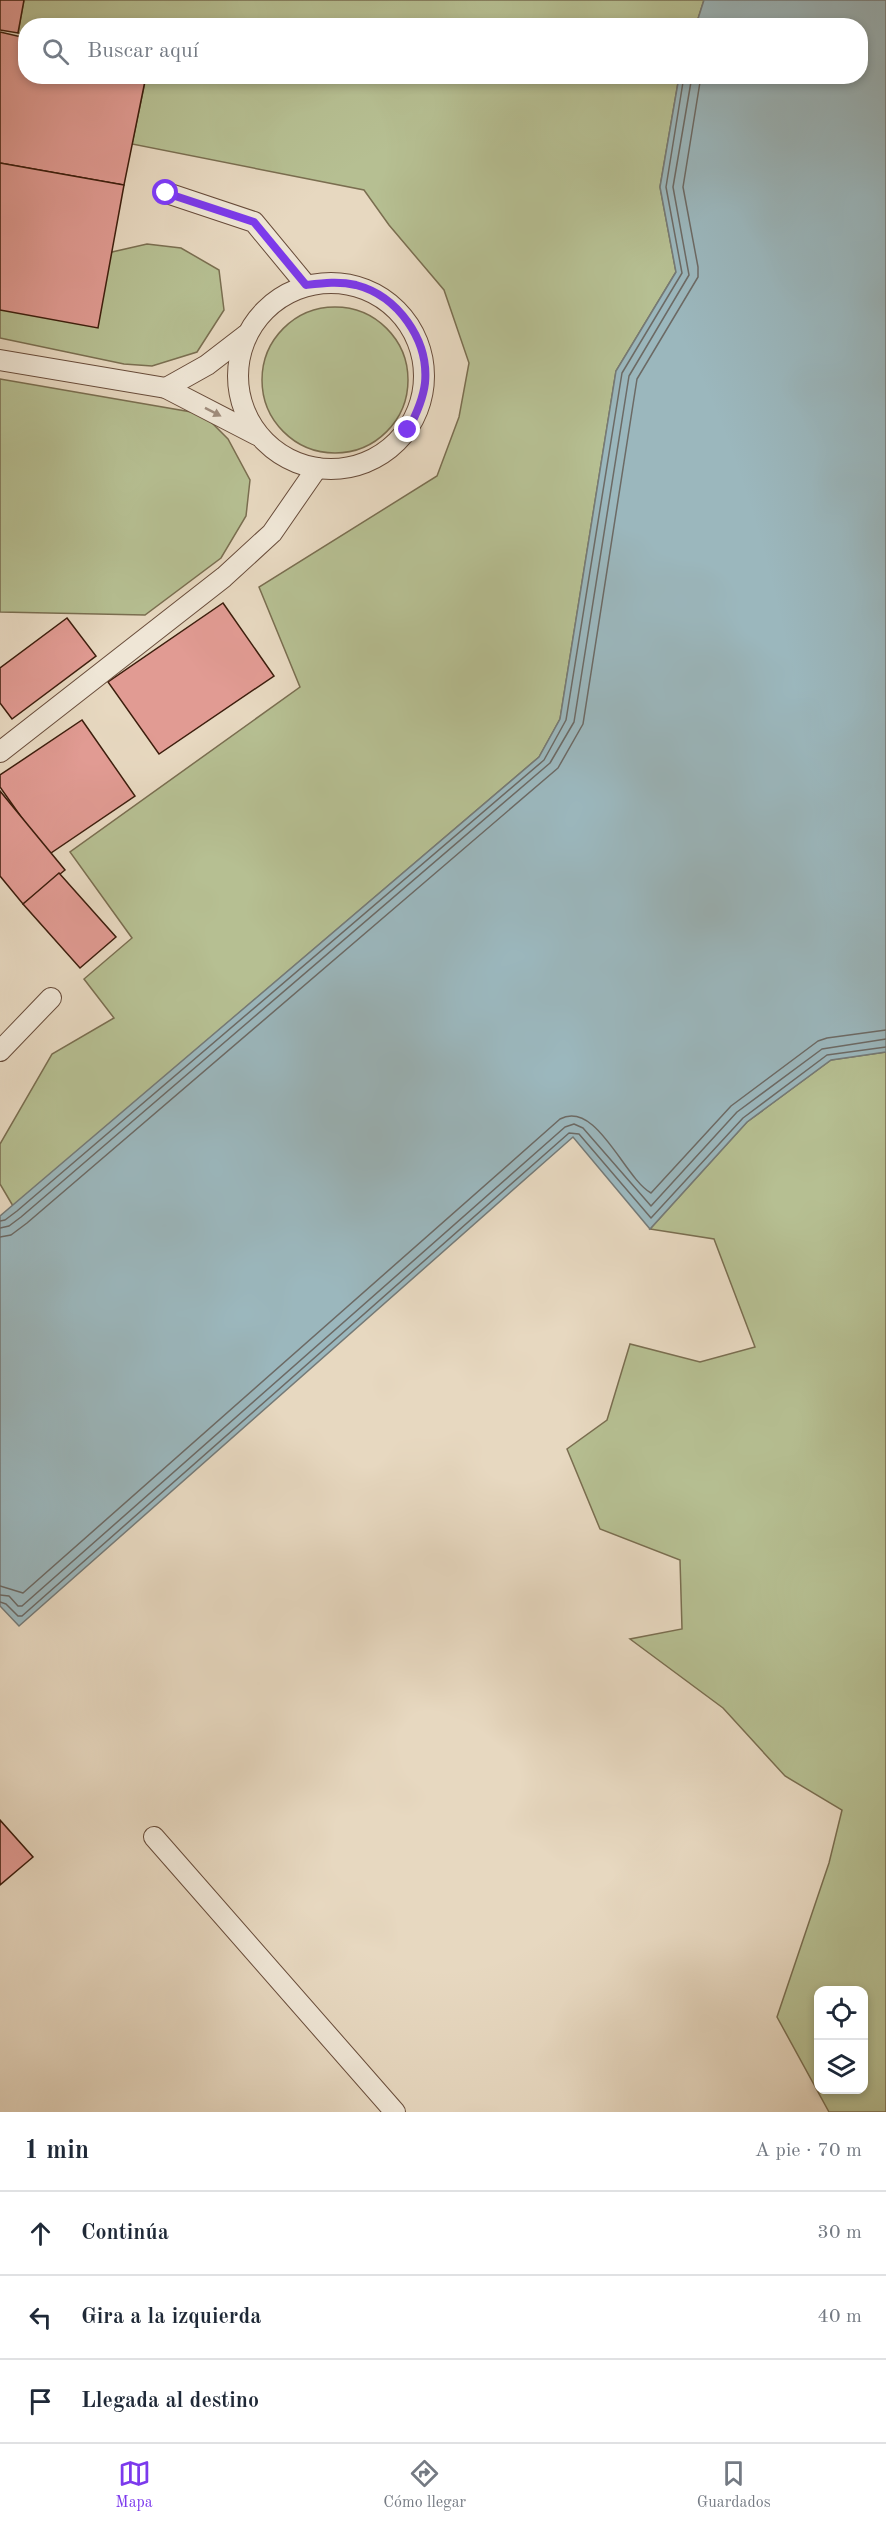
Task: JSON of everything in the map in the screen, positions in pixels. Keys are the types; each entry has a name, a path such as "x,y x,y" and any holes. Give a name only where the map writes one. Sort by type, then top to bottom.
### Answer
{"lane":[{"path":"166,193 254,222 306,285"},
{"path":"0,360 166,388 259,436 276,451 296,462 317,468 343,468 368,462 390,448 408,430 420,407 425,382 423,357 415,333 394,307 380,296 357,285 332,282 306,285 281,296 261,313 246,335 239,355 237,376 240,398 247,418 259,436"},
{"path":"166,388 207,365 246,335"},
{"path":"0,752 224,577 272,533 317,468"},
{"path":"4,1039 51,998"},
{"path":"154,1837 395,2112"}],"green space":[{"path":"24,0 704,0 698,18 21,18"},
{"path":"145,84 678,84 660,187 676,272 616,371 560,719 539,757 13,1206 0,1184 0,1144 52,1054 114,1018 84,979 132,938 70,852 300,687 259,587 437,476 459,417 469,363 444,290 389,225 364,190 132,144"},
{"path":"147,244 181,248 219,270 224,310 197,352 152,366 124,364 0,338 0,310 112,252"},
{"path":"335,307 363,313 386,329 402,352 408,380 402,408 386,431 363,447 335,453 307,447 284,431 268,408 262,380 268,352 284,329 307,313"},
{"path":"0,379 203,414 228,439 250,480 246,516 221,558 145,615 0,612"},
{"path":"886,1052 886,2112 829,2112 819,2094 868,2094 868,1986 814,1986 814,2085 777,2017 829,1863 842,1810 785,1776 723,1708 630,1639 682,1629 680,1560 600,1529 567,1449 607,1420 630,1344 700,1362 755,1347 714,1239 650,1229 747,1122 831,1060"}],"water":[{"path":"704,0 886,0 886,1052 831,1060 747,1122 650,1229 573,1137 19,1626 0,1606 0,1216 539,757 560,719 616,371 676,272 660,187 678,84 868,84 868,18 698,18"}],"building":[{"path":"0,0 24,0 21,18 18,18 18,33 0,30"},
{"path":"0,32 18,36 18,84 144,84 124,185 0,163"},
{"path":"0,163 124,185 98,328 0,310"},
{"path":"223,603 274,676 159,754 108,682"},
{"path":"67,618 96,656 12,719 0,703 0,668"},
{"path":"82,720 135,796 48,855 0,787 0,775"},
{"path":"0,791 65,870 23,904 0,876"},
{"path":"59,873 116,937 80,968 23,904"},
{"path":"0,1820 33,1857 0,1885"}],"route":[{"path":"166,193 254,222 306,285 332,282 357,285 380,296 400,312 415,333 423,357 425,382 420,407 408,430"}]}
